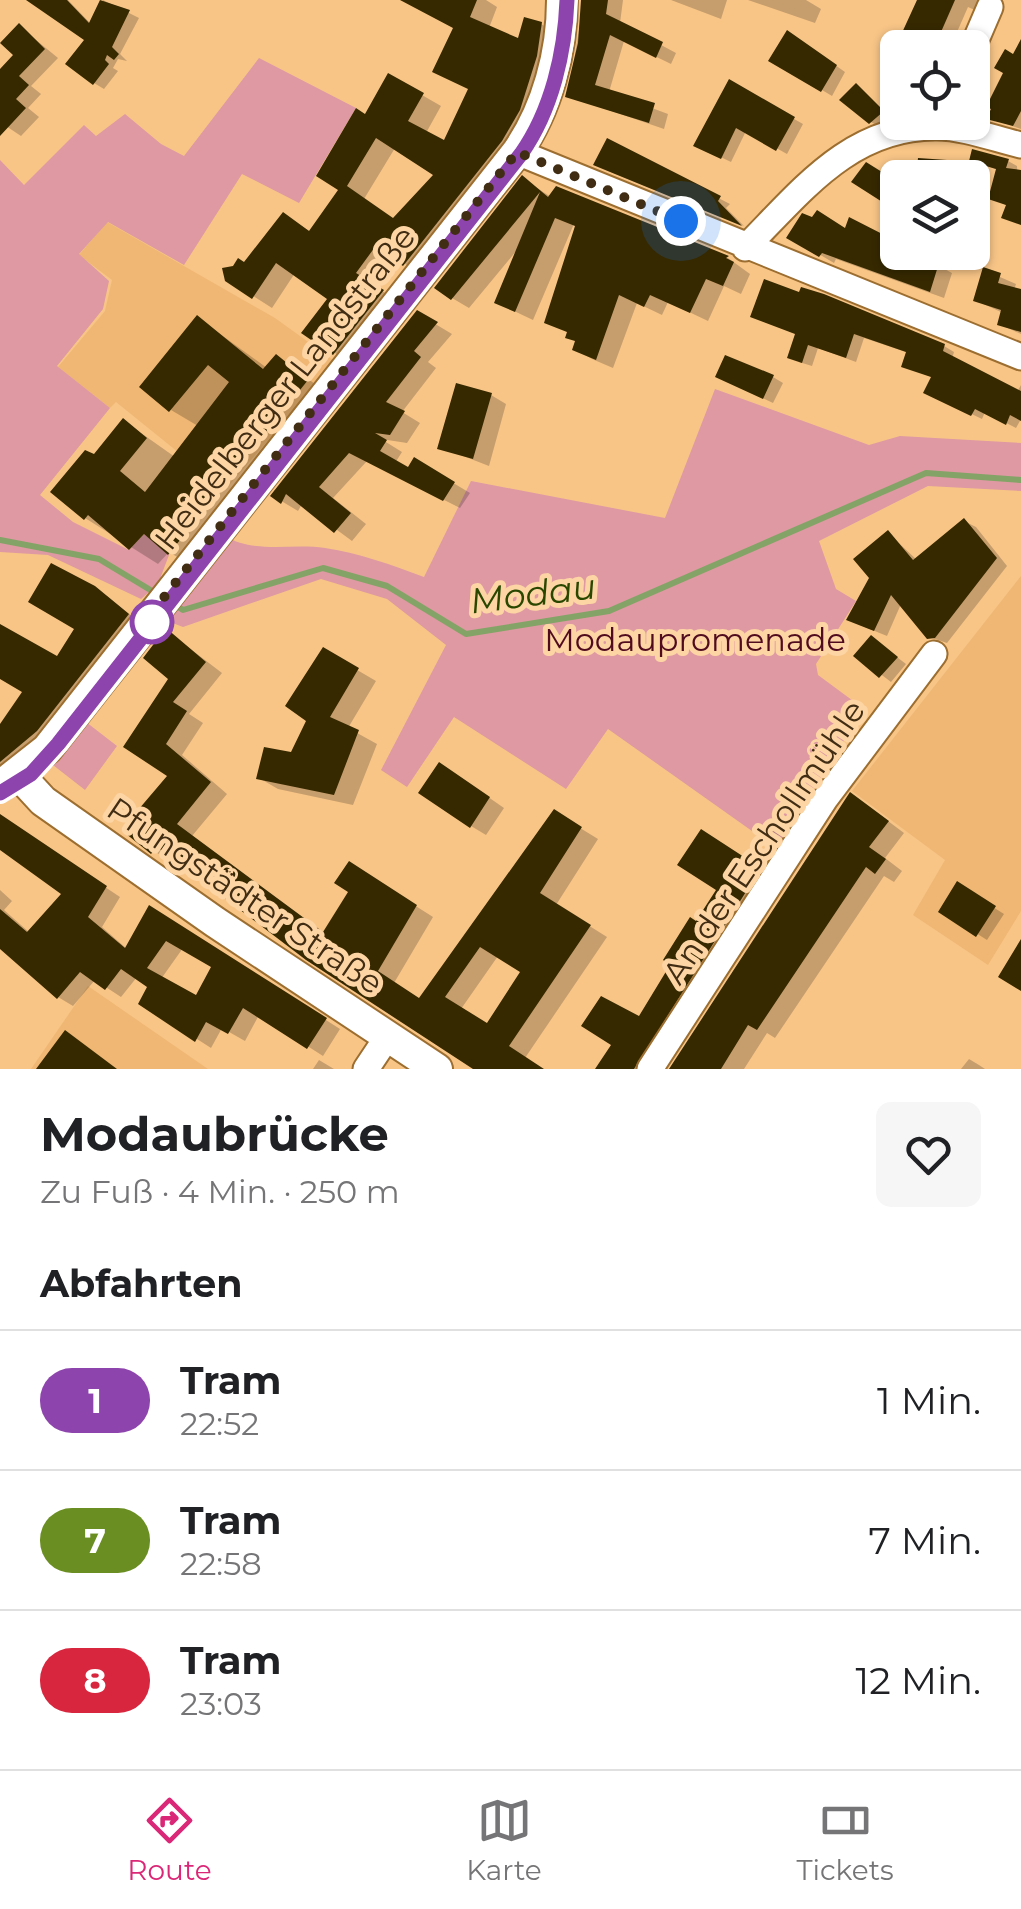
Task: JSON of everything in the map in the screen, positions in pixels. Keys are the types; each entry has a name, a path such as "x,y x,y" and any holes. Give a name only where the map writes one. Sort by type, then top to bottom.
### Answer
{"street":[{"name":"Heidelberger Landstraße","path":"10,780 47,749 517,152 529,134 549,81 562,37 562,0"},
{"path":"980,30 990,7"},
{"path":"745,248 842,153 880,137"},
{"path":"990,137 1021,145"},
{"path":"517,152 1021,358"},
{"name":"An der Eschollmühle","path":"650,1069 825,799 934,654"},
{"name":"Pfungstädter Straße","path":"10,780 437,1069"},
{"path":"366,1069 388,1036"}],"shaded area":[{"path":"107,222 275,318 336,362 225,490 116,402 110,408 58,367 105,311 112,280 79,255"},
{"path":"1021,576 1021,911 988,965 913,915 945,860 852,791"},
{"path":"88,986 208,1069 31,1069"}],"green space":[{"path":"259,58 356,108 299,203 242,174 184,265 108,222 79,254 109,281 103,309 57,366 110,408 40,495 73,522 129,550 144,534 169,555 158,584 141,599 48,555 0,552 0,160 24,185 84,125 96,136 125,114 161,144 184,156"},
{"name":"Modaupromenade","path":"715,389 869,445 900,436 1021,443 1021,491 928,486 819,541 836,589 856,601 816,664 818,675 864,709 776,848 608,729 566,789 454,717 407,787 381,770 446,645 387,599 321,579 183,627 165,620 225,536 248,545 338,550 424,577 471,481 665,518"},
{"path":"86,722 117,746 85,790 53,765"}],"building":[{"path":"26,0 67,0 89,23 100,0 130,10 112,47 119,54 114,60 107,55 105,60 109,64 93,85 65,64 84,40"},
{"path":"400,0 477,0 470,17 518,38 524,17 542,22 537,56 520,110 502,141 403,266 375,247 356,273 384,290 333,355 301,333 327,299 276,263 252,299 225,281 222,268 233,266 238,258 244,262 283,212 309,231 338,190 316,176 356,108 365,114 388,73 424,93 408,121 444,140 468,89 432,72 453,28","holes":["376,138 433,175 393,218 347,186"]},
{"path":"581,0 608,0 606,14 663,42 656,58 610,35 595,85 655,103 649,123 565,97 578,43"},
{"path":"917,0 955,0 942,30 903,30"},
{"path":"19,23 45,49 19,76 29,85 16,99 26,108 0,136 0,69 13,55 0,43"},
{"path":"787,30 837,65 821,92 768,61"},
{"path":"1021,39 1021,111 1013,126 990,120 990,99 1003,73 994,68 1005,49 1013,54"},
{"path":"729,79 795,117 776,151 736,128 721,159 693,146"},
{"path":"856,83 880,107 880,114 869,124 839,100"},
{"path":"607,138 721,196 718,201 742,226 593,165"},
{"path":"972,149 1009,159 1006,168 1021,170 1021,225 1001,218 1006,205 990,200 996,169 990,167 990,160 969,160"},
{"path":"866,162 880,171 880,201 851,182"},
{"path":"522,175 548,197 556,186 729,256 726,258 734,262 723,286 706,279 690,313 650,295 644,307 619,295 596,360 572,350 575,341 565,338 567,332 544,323 575,226 555,218 515,312 494,303 540,192 451,300 434,288"},
{"path":"817,210 845,228 849,217 880,233 880,270 937,270 930,292 822,253 819,257 786,238 802,213 812,217"},
{"path":"982,270 1001,273 998,283 1021,289 1021,332 997,325 1001,310 973,301"},
{"path":"764,279 799,292 801,287 824,294 945,344 943,351 1021,391 1021,421 1010,415 1006,425 975,409 971,416 923,393 931,377 901,367 906,352 854,334 846,358 808,345 802,363 787,358 795,334 750,317"},
{"path":"417,310 438,322 414,351 421,357 386,402 405,411 390,435 375,433 387,440 380,451 408,467 414,457 455,482 443,501 349,453 319,487 351,513 334,533 286,494 281,504 270,496"},
{"path":"197,315 263,369 276,354 308,380 168,555 144,534 129,550 88,515 84,520 50,492 85,450 94,454 123,418 147,438 120,471 145,492 229,382 208,365 169,412 139,387"},
{"path":"725,355 774,375 763,399 715,377"},
{"path":"456,383 492,393 473,459 437,449"},
{"path":"964,518 997,558 935,638 927,639 891,595 874,631 846,620 869,578 853,559 888,530 913,560"},
{"path":"51,563 95,586 129,614 37,731 0,762 0,724 22,692 0,679 0,624 57,656 74,629 28,602"},
{"path":"166,628 206,662 173,702 187,711 166,744 211,782 177,824 323,932 348,892 334,883 349,861 417,905 378,971 419,998 554,809 582,827 540,893 591,925 509,1046 544,1069 473,1069 306,960 157,847 151,854 125,833 131,826 127,823 167,776 123,747 168,679 143,658","holes":["480,947 520,972 487,1023 445,997"]},
{"path":"871,635 898,657 879,678 853,656"},
{"path":"323,647 359,668 330,717 359,730 334,795 256,779 264,747 291,752 306,721 285,706"},
{"path":"439,762 490,797 470,828 418,793"},
{"path":"850,792 889,821 869,847 886,859 875,874 866,867 757,1030 748,1025 721,1069 669,1069"},
{"path":"0,814 107,886 88,917 125,948 149,905 327,1018 307,1049 243,1008 228,1034 206,1022 195,1042 138,1004 147,987 121,969 105,990 80,972 57,999 0,949 0,909 27,932 61,894 0,850","holes":["166,941 211,967 196,995 147,968"]},
{"path":"701,829 761,868 634,1069 595,1069 611,1045 581,1026 601,996 639,1016 670,965 663,960 690,917 696,921 716,890 677,865"},
{"path":"957,881 996,906 976,937 938,912"},
{"path":"1021,939 1021,991 998,977"},
{"path":"65,1030 117,1069 36,1069"}],"waterway":[{"name":"Modau","path":"172,603 183,610 323,568 387,586 466,634 609,611 926,473 1021,480"},
{"name":"Modau","path":"0,540 99,559 157,594"}],"tram line":[{"path":"0,793 31,774 57,744 533,137 566,38 567,0"},
{"name":"1","path":"0,793 31,774 58,744 521,154 533,137 552,87 566,38 567,0"}],"route":[{"path":"152,622 146,620 517,152 681,221"}]}
